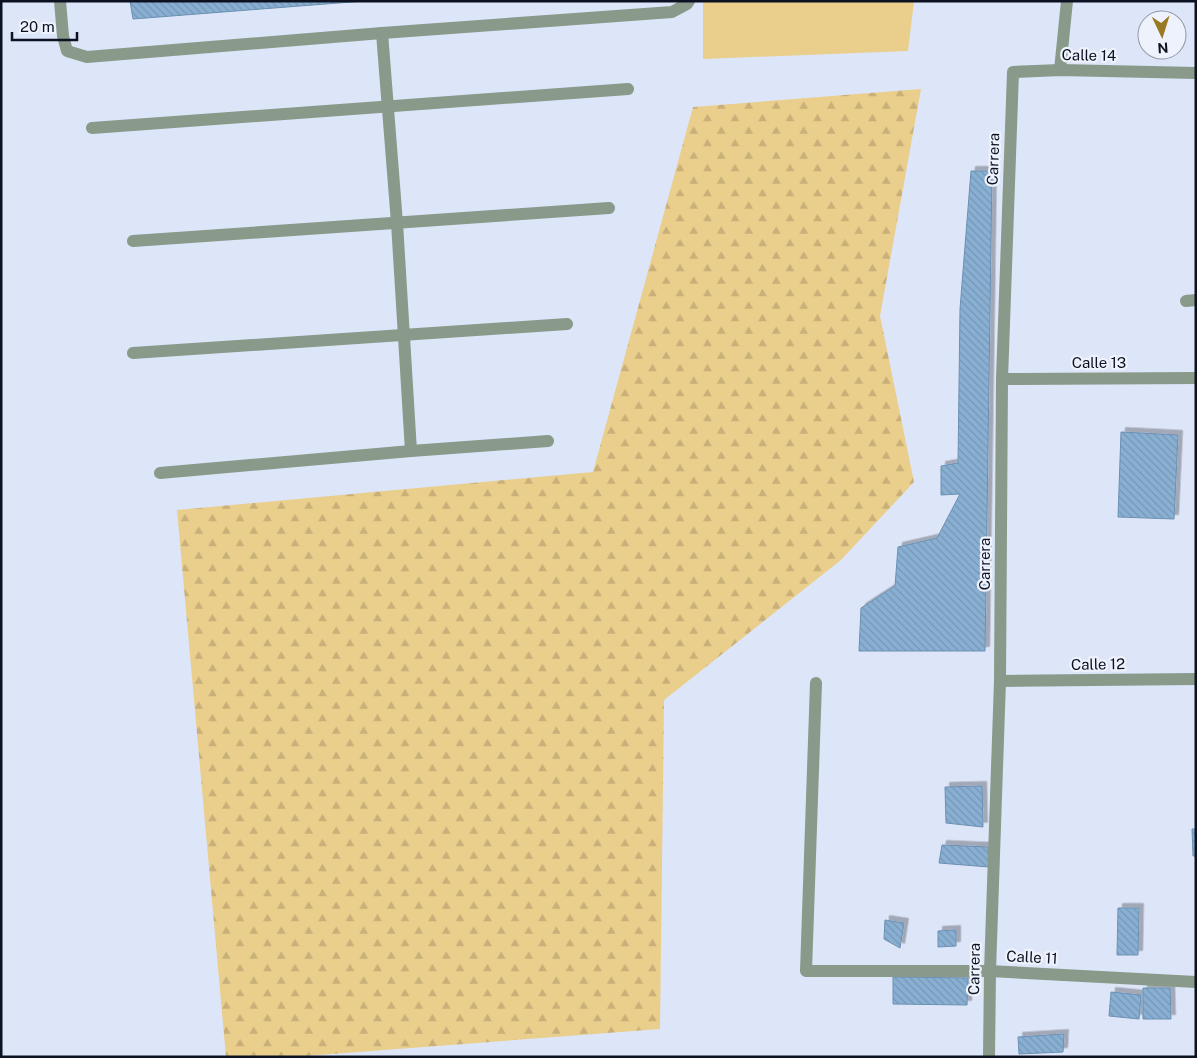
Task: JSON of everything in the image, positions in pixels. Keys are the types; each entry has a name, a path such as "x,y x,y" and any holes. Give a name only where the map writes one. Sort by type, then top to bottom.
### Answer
{"street":[{"path":"60,1 63,36 67,51 87,57 672,12 688,4 689,1"},
{"path":"1060,70 1066,1"},
{"path":"382,33 398,223 410,451"},
{"name":"Calle 14","path":"1013,72 1060,70 1196,73"},
{"name":"Carrera","path":"989,1057 990,971 1000,681 1002,379 1013,72"},
{"path":"92,128 628,89"},
{"path":"134,241 610,208"},
{"path":"133,353 568,324"},
{"name":"Calle 13","path":"1002,379 1196,378"},
{"path":"160,473 548,441"},
{"name":"Calle 12","path":"1000,681 1196,679"},
{"name":"Calle 11","path":"816,683 806,971 990,971 1196,982"}],"green space":[{"path":"703,1 914,1 908,51 703,59"},
{"path":"921,89 880,316 914,482 841,560 664,700 660,1029 292,1057 226,1057 177,510 593,472 693,107"}],"building":[{"path":"130,1 364,1 133,19"},
{"path":"971,171 992,171 985,651 859,651 861,608 895,586 898,547 937,538 960,494 941,495 941,466 958,463 960,309"},
{"path":"1121,432 1178,435 1174,519 1118,517"},
{"path":"982,786 983,827 946,823 945,787"},
{"path":"1192,829 1196,829 1196,856 1193,856"},
{"path":"942,845 988,847 989,867 939,863"},
{"path":"1118,908 1139,908 1138,955 1117,955"},
{"path":"885,920 904,923 900,948 884,939"},
{"path":"956,930 956,946 938,947 938,931"},
{"path":"893,977 968,978 967,1005 893,1004"},
{"path":"1143,988 1170,988 1171,1019 1143,1019"},
{"path":"1111,992 1141,995 1139,1019 1109,1016"},
{"path":"1064,1034 1063,1052 1019,1054 1018,1037"}]}
